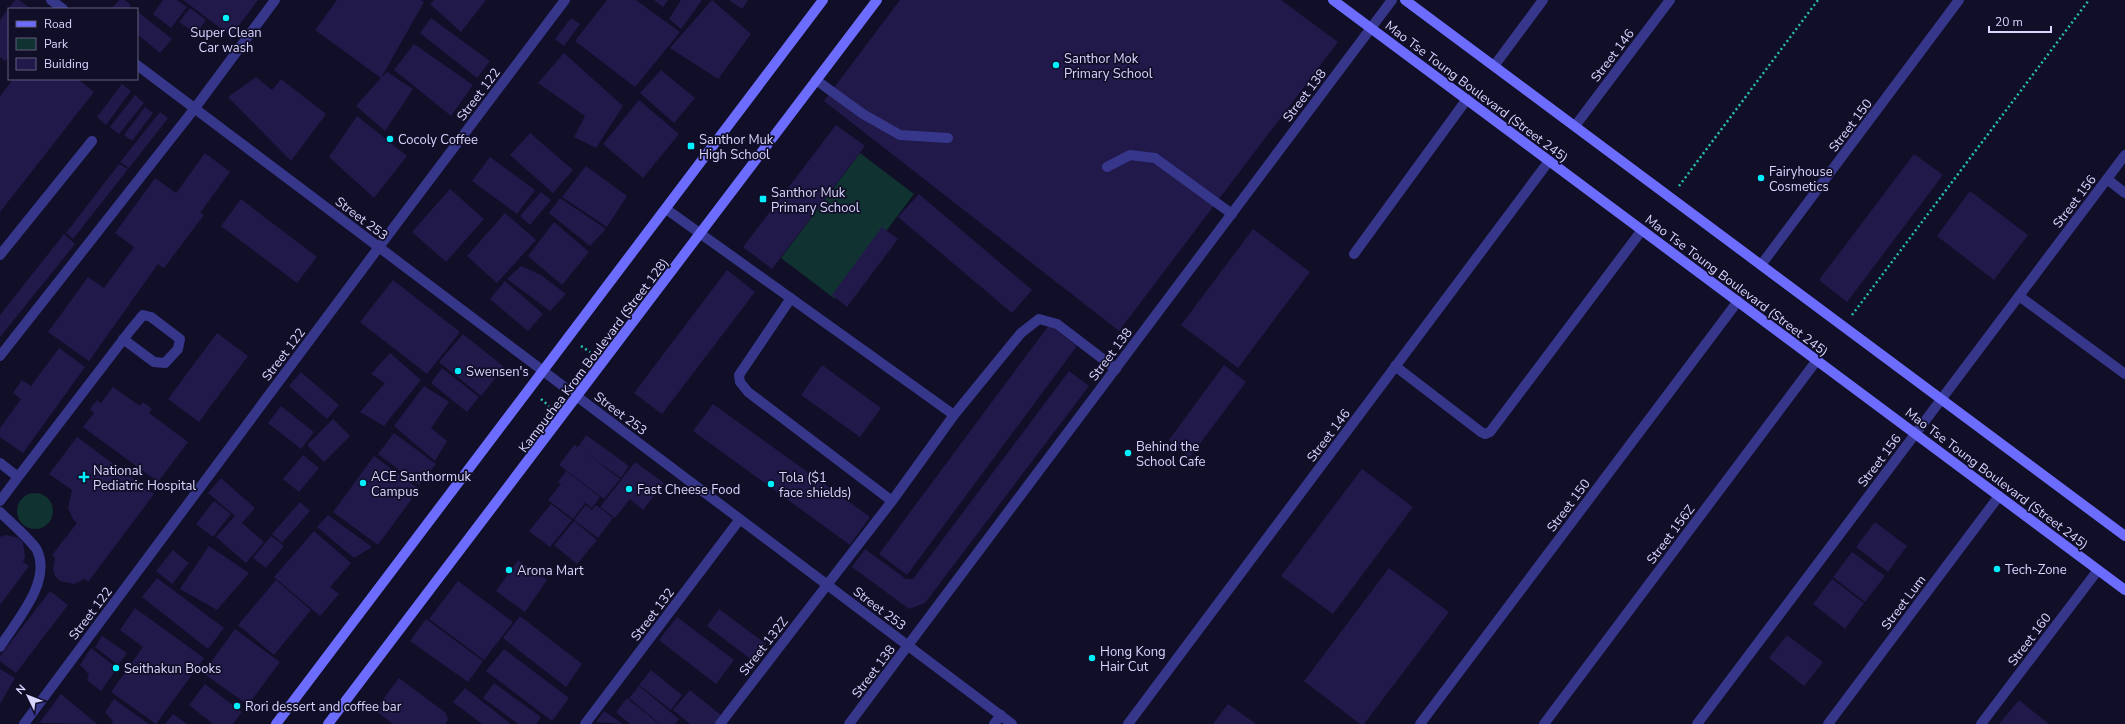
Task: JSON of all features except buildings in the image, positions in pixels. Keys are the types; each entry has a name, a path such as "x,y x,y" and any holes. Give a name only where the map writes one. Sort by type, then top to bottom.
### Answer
{"main road":[{"path":"276,724 823,0"},
{"name":"Kampuchea Krom Boulevard (Street 128)","path":"328,724 578,397 877,0"},
{"name":"Mao Tse Toung Boulevard (Street 245)","path":"1333,0 2125,590"},
{"path":"1405,0 2125,536"}],"street":[{"path":"51,0 62,8"},
{"path":"0,356 195,108 275,0"},
{"name":"Street 122","path":"24,724 565,0"},
{"name":"Street 138","path":"849,724 1392,0"},
{"path":"1494,66 1543,0"},
{"name":"Street 146","path":"1575,126 1670,0"},
{"name":"Street 150","path":"1760,265 1960,0"},
{"name":"Street 253","path":"138,66 1012,724"},
{"path":"816,80 863,114 900,135 948,138"},
{"path":"1354,254 1467,99"},
{"path":"0,255 92,141"},
{"path":"1107,167 1130,155 1155,158 1232,214"},
{"name":"Street 156","path":"1697,724 2125,155"},
{"name":"Street 146","path":"1128,724 1549,161"},
{"path":"2107,179 2125,193"},
{"path":"666,208 954,415"},
{"path":"1395,366 1481,432 1485,434 1490,432 1642,230"},
{"path":"2019,296 2125,374"},
{"path":"791,298 739,375 740,382 748,392 892,501"},
{"name":"Street 150","path":"1420,724 1738,301"},
{"path":"0,501 124,339 143,315 151,317 180,339 178,349 165,363 154,362 124,339"},
{"name":"Street 132Z","path":"720,724 892,501 954,415 1021,332 1039,319 1057,324 1116,369"},
{"name":"Street 156Z","path":"1544,724 1817,360"},
{"path":"0,463 18,477"},
{"name":"Street Lum","path":"1828,724 1998,496"},
{"path":"0,512 36,549 40,569 36,591 0,647"},
{"name":"Street 132","path":"585,724 740,519"},
{"name":"Street 160","path":"1980,724 2098,570"},
{"path":"994,724 1001,716"}],"path":[{"path":"1670,198 1818,0"},
{"path":"1844,327 2089,0"},
{"path":"568,336 604,362"},
{"path":"528,389 563,416"}],"green space":[{"path":"860,153 914,194 835,299 781,258"},
{"path":"38,493 48,498 52,504 52,518 48,524 42,528 32,529 22,524 18,518 17,508 22,498 28,494"}],"place":[{"name":"Super Clean Car wash","path":"226,18"},
{"name":"Santhor Mok Primary School","path":"1056,65"},
{"name":"Cocoly Coffee","path":"390,139"},
{"name":"Santhor Muk High School","path":"691,146"},
{"name":"Fairyhouse Cosmetics","path":"1761,178"},
{"name":"Santhor Muk Primary School","path":"763,199"},
{"name":"Swensen's","path":"458,371"},
{"name":"Behind the School Cafe","path":"1128,453"},
{"name":"National Pediatric Hospital","path":"84,477"},
{"name":"ACE Santhormuk Campus","path":"363,483"},
{"name":"Tola ($1 face shields)","path":"771,484"},
{"name":"Fast Cheese Food","path":"629,489"},
{"name":"Tech-Zone","path":"1997,569"},
{"name":"Arona Mart","path":"509,570"},
{"name":"Hong Kong Hair Cut","path":"1092,658"},
{"name":"Seithakun Books","path":"116,668"},
{"name":"Rori dessert and coffee bar","path":"237,706"}]}
